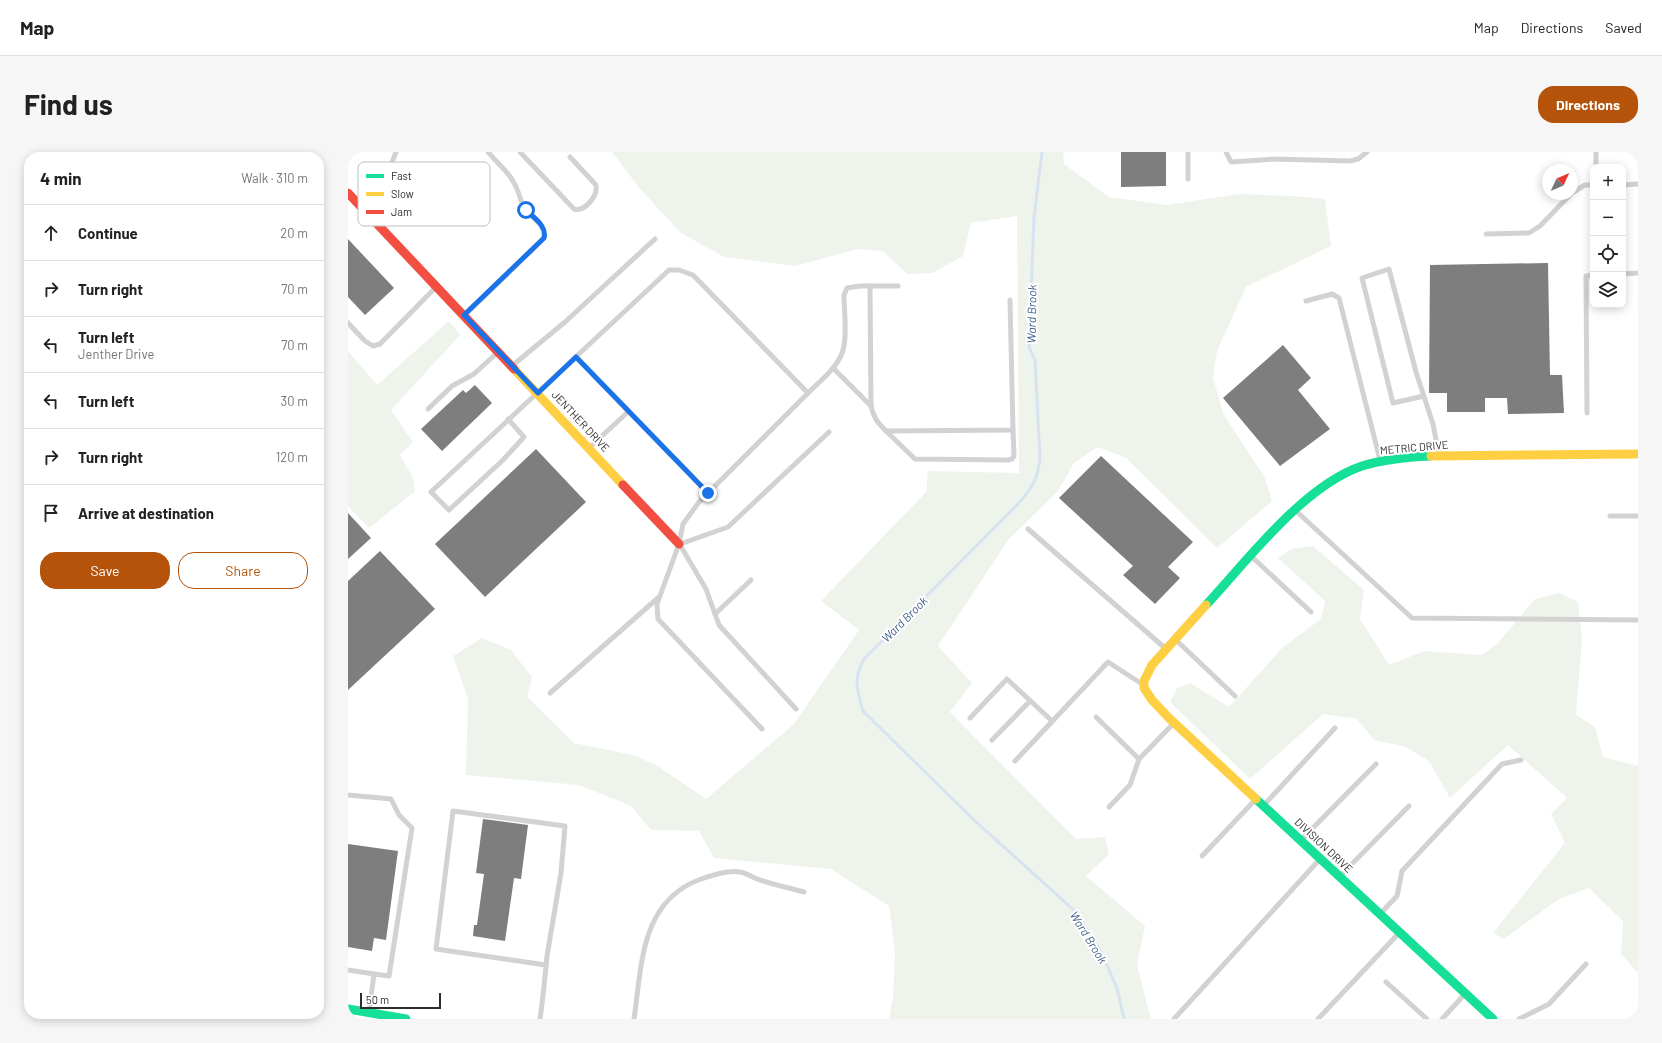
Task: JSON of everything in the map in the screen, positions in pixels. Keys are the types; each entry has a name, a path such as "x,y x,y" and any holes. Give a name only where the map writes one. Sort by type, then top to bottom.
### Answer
{"street":[{"name":"JENTHER DRIVE","path":"348,193 358,203"},
{"name":"JENTHER DRIVE","path":"380,226 499,351 679,544"},
{"name":"METRIC DRIVE","path":"1143,685 1147,671 1166,648 1295,510 1332,481 1360,467 1380,461 1439,456 1638,454"},
{"name":"DIVISION DRIVE","path":"1143,685 1146,693 1174,722 1493,1019"},
{"path":"348,1010 385,1017 406,1019"}],"lane":[{"path":"392,162 396,152"},
{"path":"464,315 544,238 546,232 526,210 514,183 488,152"},
{"path":"520,152 574,209 577,210 582,209 594,197 596,194 596,185 570,157"},
{"path":"1188,152 1188,179"},
{"path":"1226,152 1231,162 1274,159 1350,161 1358,159 1367,152"},
{"path":"1596,152 1596,164"},
{"path":"1626,185 1638,184"},
{"path":"1578,190 1585,185 1590,185"},
{"path":"1486,234 1529,233 1540,226 1566,200"},
{"path":"512,366 565,322 655,238"},
{"path":"1424,396 1394,403 1362,278 1388,269 1416,372 1434,424 1439,456"},
{"path":"508,420 524,437 503,460 449,510 431,492 508,420 538,393 669,270 679,270 693,275 808,393"},
{"path":"1626,274 1638,273"},
{"path":"1587,413 1586,276 1590,275"},
{"path":"348,323 365,341 373,346 380,344 437,286"},
{"path":"870,286 872,414 877,422 915,459 1008,460 1012,459 1014,456 1010,300"},
{"path":"762,729 658,619 657,604 679,544 683,524 699,502 833,368 841,356 844,345 844,295 847,288 898,286"},
{"path":"1306,301 1332,294 1339,298 1380,461"},
{"path":"428,409 452,386 474,374 499,351"},
{"path":"576,357 708,493"},
{"path":"833,368 871,406"},
{"path":"589,447 629,411"},
{"path":"886,431 1013,430"},
{"path":"679,544 728,527 828,432"},
{"path":"1295,510 1412,618 1638,620"},
{"path":"1610,516 1638,516"},
{"path":"1028,529 1166,648"},
{"path":"679,544 706,589 719,625 796,709"},
{"path":"1251,556 1311,612"},
{"path":"715,614 751,580"},
{"path":"550,693 660,596"},
{"path":"1175,639 1235,696"},
{"path":"1015,761 1108,662 1143,685"},
{"path":"970,718 1007,679 1052,721"},
{"path":"992,740 1030,701"},
{"path":"1096,717 1139,759"},
{"path":"1109,807 1130,785 1139,759 1174,722"},
{"path":"1264,805 1336,728"},
{"path":"1381,914 1396,896 1402,871 1502,764 1521,760"},
{"path":"1301,840 1376,764"},
{"path":"348,795 391,799 398,815 412,828 389,976 348,970"},
{"path":"1202,856 1257,799"},
{"path":"1340,876 1409,806"},
{"path":"540,1019 546,965 561,873 565,826 453,811 436,949 546,965"},
{"path":"1174,1019 1320,858"},
{"path":"634,1019 646,940 656,916 670,898 685,887 716,874 740,872 760,880 804,892"},
{"path":"1318,1019 1399,932"},
{"path":"1519,1019 1549,1004 1586,964"},
{"path":"369,1013 374,974"},
{"path":"1386,982 1427,1019"},
{"path":"1442,1019 1466,993"}],"shaded area":[{"path":"612,152 1063,152 1064,164 1109,197 1167,205 1239,194 1325,199 1331,246 1246,287 1217,351 1213,378 1224,415 1265,478 1272,501 1217,548 1126,458 1098,447 1074,463 1058,491 1009,539 938,646 972,683 950,712 1076,839 1105,837 1109,854 1086,876 1145,926 1137,965 1151,1019 889,1019 893,997 895,951 889,906 831,869 714,858 699,831 651,830 631,806 579,785 466,775 468,699 453,656 482,638 511,650 532,677 527,697 574,743 633,755 658,766 706,799 793,725 859,630 821,601 926,492 928,471 1019,473 1017,216 971,223 963,256 932,273 907,274 883,251 858,249 795,266 724,257 681,233 640,189"},
{"path":"449,321 460,335 391,410 413,442 400,455 413,478 415,491 369,528 348,506 348,351 377,385"},
{"path":"1313,546 1364,590 1360,619 1389,665 1424,651 1481,655 1497,644 1535,599 1559,593 1578,602 1582,639 1576,715 1595,727 1603,757 1638,766 1638,973 1621,954 1623,921 1589,888 1559,899 1504,939 1493,933 1565,843 1551,814 1567,798 1508,745 1450,798 1429,761 1406,747 1374,740 1357,719 1323,714 1250,779 1170,702 1177,688 1190,683 1229,707 1282,648 1321,619 1325,601 1278,558 1291,549"}],"building":[{"path":"1121,152 1166,152 1166,186 1121,187"},
{"path":"348,239 394,288 365,315 348,297"},
{"path":"1548,263 1550,375 1562,375 1564,413 1508,414 1507,398 1485,398 1485,412 1447,412 1447,393 1429,393 1430,265"},
{"path":"1283,345 1311,378 1298,390 1330,429 1280,466 1223,398"},
{"path":"475,385 492,403 442,451 421,429 463,390 466,393"},
{"path":"536,449 586,502 485,597 435,544"},
{"path":"1101,456 1193,542 1168,567 1180,578 1155,604 1123,575 1133,566 1059,498"},
{"path":"348,513 371,538 348,559"},
{"path":"380,551 435,609 348,690 348,581"},
{"path":"483,819 528,825 521,879 514,878 505,941 473,936 474,925 477,925 484,874 476,873"},
{"path":"348,844 398,851 386,940 374,938 372,951 348,947"}],"waterway":[{"name":"Ward Brook","path":"1042,152 1034,217 1029,347 1035,360 1040,458 1036,478 1031,488 1018,504 864,659 858,673 857,685 863,711 974,820 1076,912 1100,950 1117,988 1124,1019"}],"traffic: fast":[{"path":"1206,605 1278,526 1319,490 1340,476 1362,466 1379,462 1431,456"},
{"path":"1256,799 1493,1019"},
{"path":"348,1009 406,1019"}],"traffic: slow":[{"path":"514,369 623,485"},
{"path":"1431,456 1638,454"},
{"path":"1206,605 1152,665 1144,681 1144,688 1152,700 1169,718 1256,799"}],"traffic: jam":[{"path":"348,193 358,204"},
{"path":"379,226 514,369"},
{"path":"623,485 679,544"}],"route":[{"path":"526,210 543,227 546,232 544,238 464,315 538,393 576,357 708,493"}]}
